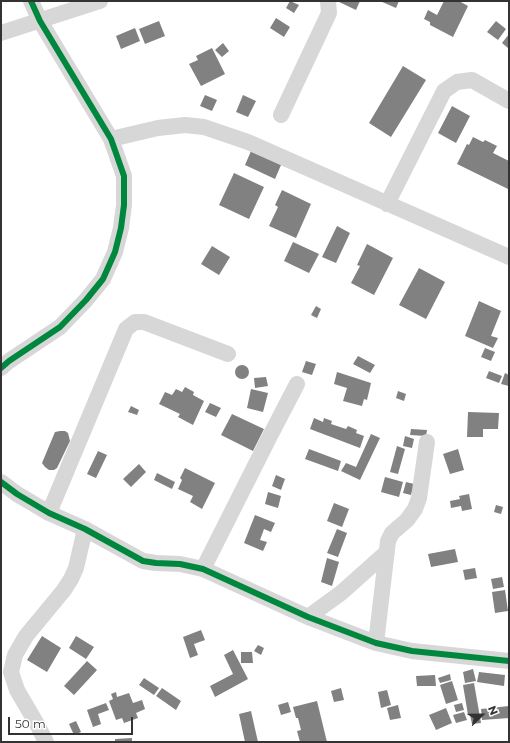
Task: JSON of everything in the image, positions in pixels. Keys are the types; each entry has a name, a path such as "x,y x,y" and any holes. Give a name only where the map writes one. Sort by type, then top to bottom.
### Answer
{"street":[{"path":"1,368 60,327 86,300 103,279 115,252 124,206 124,176 111,138 30,1"},
{"path":"1,33 100,1"},
{"path":"281,116 329,13 328,1"},
{"path":"387,204 444,91 457,82 472,80 509,101"},
{"path":"111,138 158,128 185,125 204,127 248,142 509,257"},
{"path":"49,513 126,328 135,322 144,322 228,354"},
{"path":"203,569 297,384"},
{"path":"376,643 388,540 392,533 407,520 415,509 419,498 427,442"},
{"path":"1,482 17,494 49,513 85,529 143,561 180,564 203,569 308,617 376,643 418,652 509,661"},
{"path":"46,742 17,690 11,672 15,655 26,636 64,590 71,579 76,568 85,529"},
{"path":"308,617 341,593 387,552"}],"building":[{"path":"290,1 299,5 294,13 286,8"},
{"path":"337,1 360,1 356,10"},
{"path":"380,1 399,1 396,8"},
{"path":"444,1 459,1 468,6 453,37 430,25 430,22 424,19 428,10 437,15"},
{"path":"276,18 290,27 284,37 270,28"},
{"path":"159,21 165,36 145,44 139,29"},
{"path":"496,21 506,29 498,40 487,32"},
{"path":"135,28 140,41 121,49 116,36"},
{"path":"509,34 509,46 508,48 502,43"},
{"path":"223,43 229,51 222,57 215,50"},
{"path":"212,48 225,74 201,86 189,64 198,60 196,56"},
{"path":"403,66 426,80 391,137 369,123"},
{"path":"205,95 217,100 212,111 200,106"},
{"path":"243,95 256,101 248,117 236,112"},
{"path":"452,106 470,116 456,143 438,133"},
{"path":"473,137 483,142 485,140 497,146 493,153 509,161 508,189 457,164 467,144 469,145"},
{"path":"251,151 281,165 275,179 245,165"},
{"path":"234,173 264,187 249,219 219,205"},
{"path":"282,190 311,204 296,238 269,226 278,207 275,205"},
{"path":"337,226 350,233 336,263 322,257"},
{"path":"293,242 319,254 309,273 284,261"},
{"path":"367,244 393,258 374,295 351,283 360,266 357,265"},
{"path":"212,246 230,257 219,275 201,264"},
{"path":"419,268 445,282 426,319 399,305"},
{"path":"479,301 501,311 491,336 498,338 493,348 465,336"},
{"path":"316,306 321,309 317,318 311,315"},
{"path":"485,348 495,352 491,361 481,357"},
{"path":"358,356 375,365 370,373 353,364"},
{"path":"306,361 316,364 312,375 302,372"},
{"path":"242,365 247,367 249,372 247,377 242,379 237,377 235,372 237,367"},
{"path":"489,371 502,376 499,383 486,378"},
{"path":"337,372 371,383 367,400 364,399 362,406 343,401 347,388 334,384"},
{"path":"505,373 509,375 509,386 501,384"},
{"path":"266,377 268,386 255,388 254,378"},
{"path":"185,387 194,392 193,395 204,401 193,425 178,417 180,414 159,404 165,392 172,395 176,389 182,392"},
{"path":"251,389 268,393 263,412 247,408"},
{"path":"398,391 406,394 404,401 396,398"},
{"path":"210,403 221,408 216,417 205,412"},
{"path":"131,406 139,410 137,415 128,412"},
{"path":"468,412 499,413 498,429 483,429 483,437 467,437"},
{"path":"232,414 264,429 253,451 221,435"},
{"path":"314,418 323,422 324,418 332,421 331,424 346,429 348,426 357,430 356,433 364,436 360,448 310,429"},
{"path":"411,429 427,430 426,436 410,435"},
{"path":"65,431 68,433 70,441 57,468 54,470 49,470 42,463 55,432"},
{"path":"371,434 380,438 360,480 341,471 346,463 356,467"},
{"path":"405,436 414,439 412,448 403,446"},
{"path":"397,446 405,449 398,474 390,472"},
{"path":"309,449 341,461 338,471 305,459"},
{"path":"458,449 464,470 450,474 443,454"},
{"path":"98,451 107,455 96,478 87,474"},
{"path":"139,464 146,472 131,487 123,479"},
{"path":"185,468 215,483 202,509 190,502 193,496 178,489 182,480 180,478"},
{"path":"157,473 175,482 172,489 154,480"},
{"path":"276,475 285,479 281,490 272,486"},
{"path":"385,477 403,482 399,497 381,492"},
{"path":"406,482 414,484 411,495 403,493"},
{"path":"268,492 281,496 278,508 265,504"},
{"path":"469,494 472,509 462,511 461,506 451,508 450,501 460,499 459,496"},
{"path":"334,503 349,509 342,527 327,521"},
{"path":"496,505 503,507 501,514 494,512"},
{"path":"255,515 275,523 271,532 264,529 260,540 267,542 263,551 244,543"},
{"path":"337,529 347,533 338,557 327,553"},
{"path":"455,549 458,562 431,567 428,554"},
{"path":"327,558 339,562 332,586 321,582"},
{"path":"475,568 477,578 465,580 463,570"},
{"path":"502,577 504,587 493,589 491,579"},
{"path":"505,590 508,611 495,613 492,592"},
{"path":"201,630 205,640 194,644 198,655 190,658 183,637"},
{"path":"42,636 61,648 47,672 27,660"},
{"path":"76,636 94,647 86,659 69,648"},
{"path":"258,645 264,648 261,655 254,651"},
{"path":"233,650 248,679 215,697 210,686 233,674 224,655"},
{"path":"241,652 252,652 253,663 241,663"},
{"path":"87,661 97,670 74,695 64,686"},
{"path":"473,669 476,681 465,683 463,672"},
{"path":"479,672 505,675 504,686 477,682"},
{"path":"450,674 451,680 440,683 438,678"},
{"path":"435,675 436,686 417,686 416,676"},
{"path":"144,678 159,688 154,695 139,685"},
{"path":"452,681 458,700 446,704 440,685"},
{"path":"474,683 481,723 472,724 470,715 468,715 463,685"},
{"path":"162,688 181,701 176,710 156,696"},
{"path":"341,688 344,700 334,702 331,691"},
{"path":"387,690 391,705 381,708 378,692"},
{"path":"116,692 117,697 129,693 133,703 142,700 145,709 136,713 138,718 124,723 122,718 116,720 109,701 113,699 111,694"},
{"path":"317,701 327,742 300,742 297,731 301,730 293,707"},
{"path":"288,702 291,712 281,715 278,705"},
{"path":"106,703 109,710 98,714 101,724 93,727 87,710"},
{"path":"462,703 464,710 456,712 454,705"},
{"path":"398,705 401,718 390,720 387,708"},
{"path":"509,706 509,718 482,720 481,709"},
{"path":"446,708 452,723 436,730 429,715"},
{"path":"251,711 258,742 245,742 239,714"},
{"path":"464,712 467,720 456,723 453,715"},
{"path":"76,721 81,732 74,735 69,724"},
{"path":"132,738 132,742 115,742 115,739"}],"cycle path":[{"path":"1,368 60,327 86,300 103,279 115,252 121,228 124,205 124,176 111,139 40,21 31,1"},
{"path":"1,482 17,494 49,513 85,529 143,561 180,564 203,569 308,617 376,643 412,651 509,661"}]}
